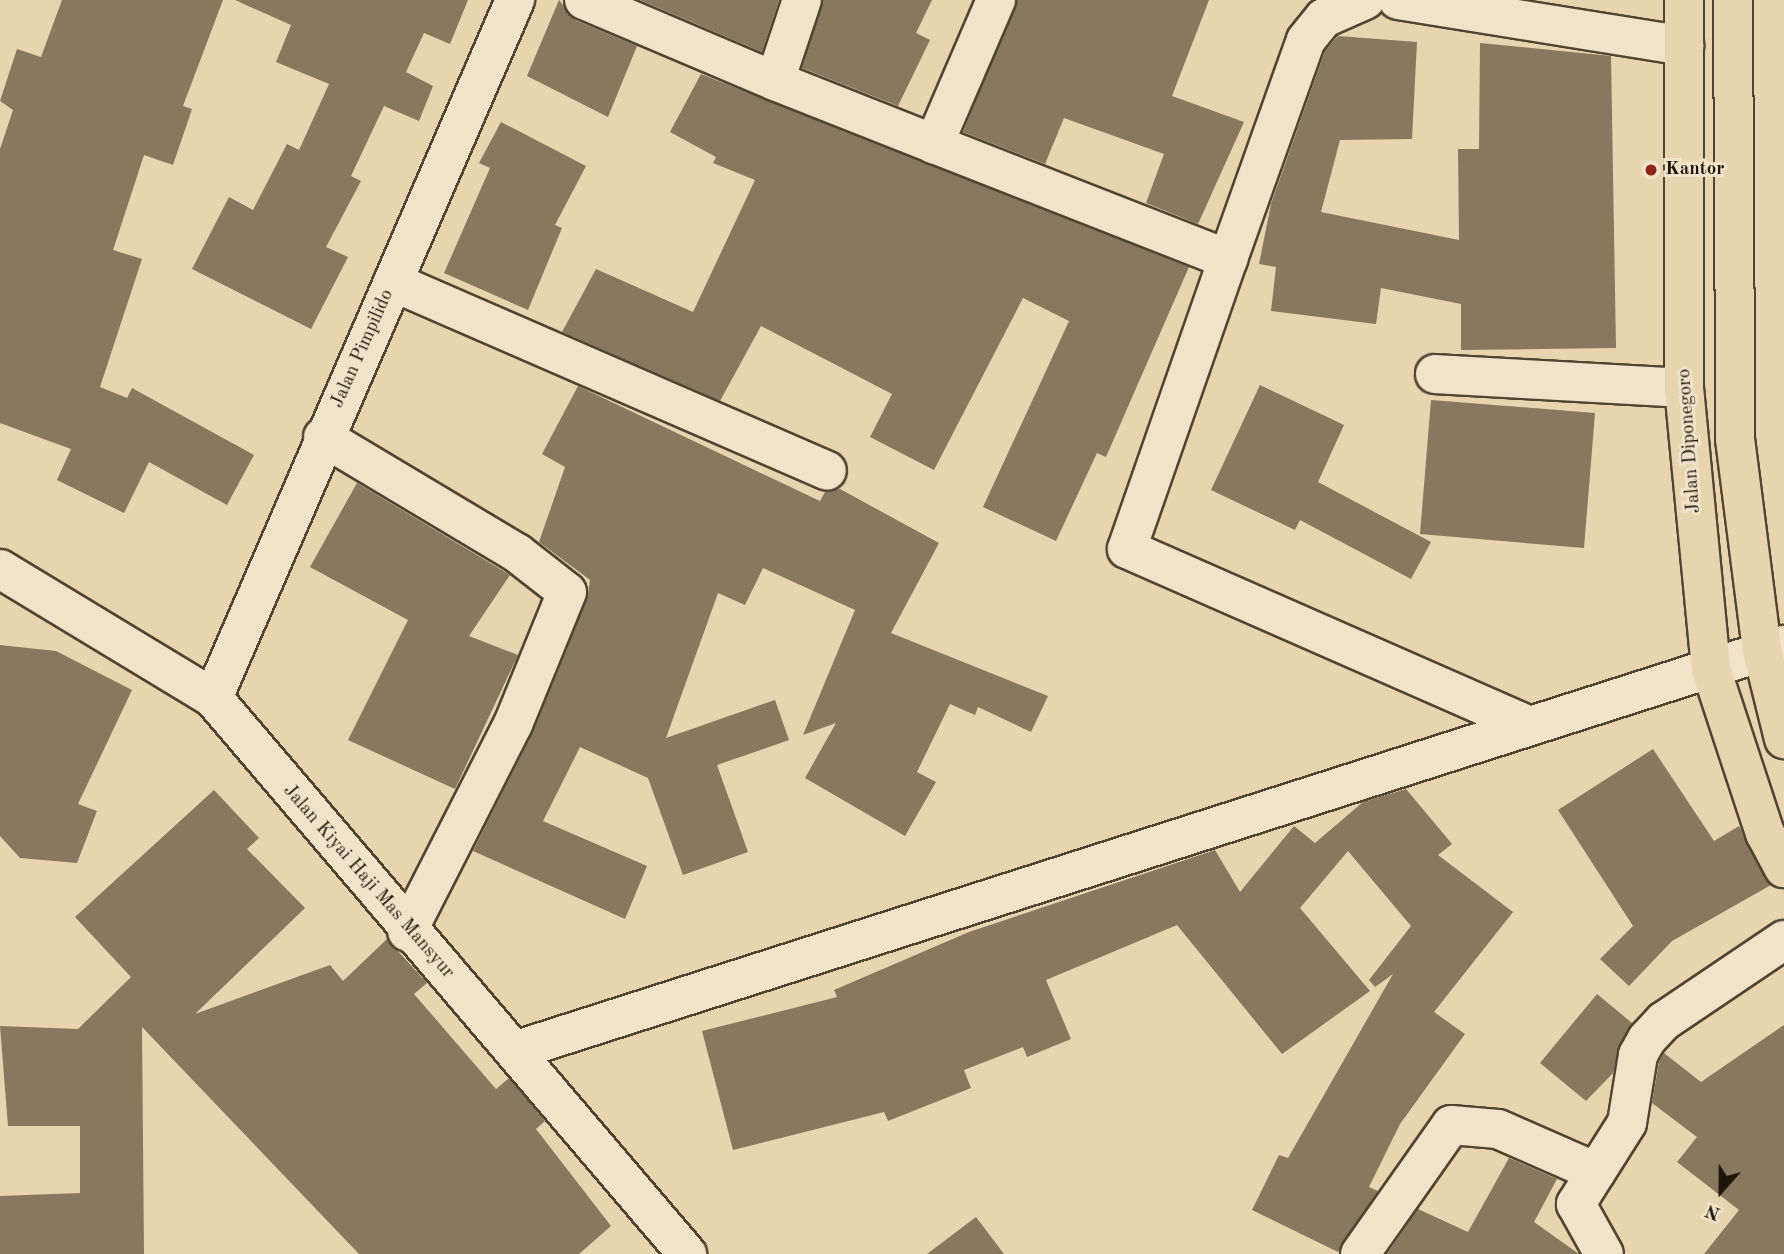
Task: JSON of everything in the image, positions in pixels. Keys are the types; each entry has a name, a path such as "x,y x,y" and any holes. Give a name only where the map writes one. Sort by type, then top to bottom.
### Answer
{"highway":[{"name":"Jalan Diponegoro","path":"1684,0 1684,388 1711,668 1765,833 1784,868"},
{"path":"1733,0 1735,439 1773,648 1784,739"}],"street":[{"name":"Jalan Pimpilido","path":"213,698 323,437 515,0"},
{"path":"584,0 775,81 1228,259"},
{"path":"775,81 802,0"},
{"path":"934,144 996,0"},
{"path":"1365,0 1324,18 1306,40 1127,549 1527,725"},
{"path":"1398,0 1684,46"},
{"path":"393,282 827,471"},
{"path":"1435,374 1684,388"},
{"path":"323,437 517,553 567,592 513,724 407,932"},
{"name":"Jalan Kiyai Haji Mas Mansyur","path":"0,569 213,698 407,932 517,1049 687,1254"},
{"path":"517,1049 1773,648"},
{"path":"1604,1254 1576,1204 1627,1124 1638,1055 1664,1021 1784,940"},
{"path":"1360,1254 1451,1125 1498,1129 1596,1172"}],"building":[{"path":"62,0 223,0 183,106 192,109 173,165 144,155 113,250 142,259 100,387 127,398 132,388 254,455 227,505 149,462 124,513 57,480 71,449 0,423 0,149 13,110 0,101 17,49 41,57"},
{"path":"235,0 468,0 450,44 424,33 406,72 433,86 419,121 384,106 351,176 361,181 326,247 348,257 311,329 192,269 229,197 253,210 287,144 299,150 329,84 276,62 291,25"},
{"path":"559,0 575,20 637,46 608,117 527,76"},
{"path":"640,0 779,0 762,52"},
{"path":"823,0 932,0 916,33 930,40 898,106 802,68"},
{"path":"1017,0 1209,0 1172,96 1244,122 1198,224 1146,203 1164,154 1064,118 1045,164 963,132"},
{"path":"1338,36 1417,42 1412,139 1340,140 1321,212 1459,240 1458,149 1479,149 1480,43 1611,56 1616,348 1461,350 1461,304 1381,288 1376,324 1271,311 1276,267 1259,264 1271,204 1325,51"},
{"path":"701,74 1189,267 1106,457 1097,453 1056,541 983,507 1069,321 1023,298 934,470 870,437 892,394 761,326 720,401 562,332 596,269 693,312 755,180 713,163 716,157 670,132"},
{"path":"501,122 586,166 555,225 562,228 528,310 444,273 490,168 479,163"},
{"path":"1260,385 1344,425 1318,482 1431,542 1411,579 1300,520 1295,530 1211,490"},
{"path":"578,386 820,501 825,492 840,489 939,543 891,633 1048,696 1031,732 978,707 975,715 950,704 917,772 936,782 905,836 805,778 836,723 803,735 855,610 763,568 745,605 718,593 666,738 775,700 789,740 717,765 748,852 683,875 648,778 580,747 543,821 647,866 625,919 473,851 533,732 587,599 590,580 539,542 565,467 542,454"},
{"path":"1431,400 1595,413 1584,548 1420,534"},
{"path":"357,483 510,575 469,636 518,655 455,789 348,740 408,620 310,567"},
{"path":"0,645 56,651 132,690 78,804 97,811 77,863 20,858 0,836"},
{"path":"1653,749 1714,841 1739,826 1771,885 1672,941 1629,986 1600,959 1633,926 1558,810"},
{"path":"1406,789 1452,844 1438,855 1513,912 1434,1012 1465,1034 1400,1124 1369,1187 1378,1191 1338,1252 1252,1210 1279,1155 1288,1158 1393,974 1375,987 1369,980 1411,926 1348,851 1300,908 1370,991 1282,1054 1177,925 1046,980 1071,1039 1027,1057 1023,1047 964,1070 971,1088 888,1121 884,1112 733,1150 702,1031 837,997 834,990 969,932 1215,850 1240,892 1294,826 1315,843 1363,802"},
{"path":"214,790 259,838 247,849 305,908 195,1014 330,965 343,981 387,939 427,983 414,994 496,1089 509,1078 545,1121 536,1129 611,1226 579,1254 359,1254 142,1027 144,1254 0,1254 0,1196 80,1193 80,1126 8,1126 0,1026 78,1029 131,977 75,917"},
{"path":"1597,994 1632,1023 1613,1073 1586,1101 1540,1063"},
{"path":"1784,1025 1784,1254 1704,1254 1739,1210 1677,1162 1697,1137 1652,1103 1659,1062 1664,1053 1701,1082"},
{"path":"1509,1158 1557,1179 1534,1222 1579,1254 1387,1254 1418,1209 1468,1232"},
{"path":"976,1217 1004,1254 927,1254"}],"place":[{"name":"Kantor","path":"1651,170"}]}
